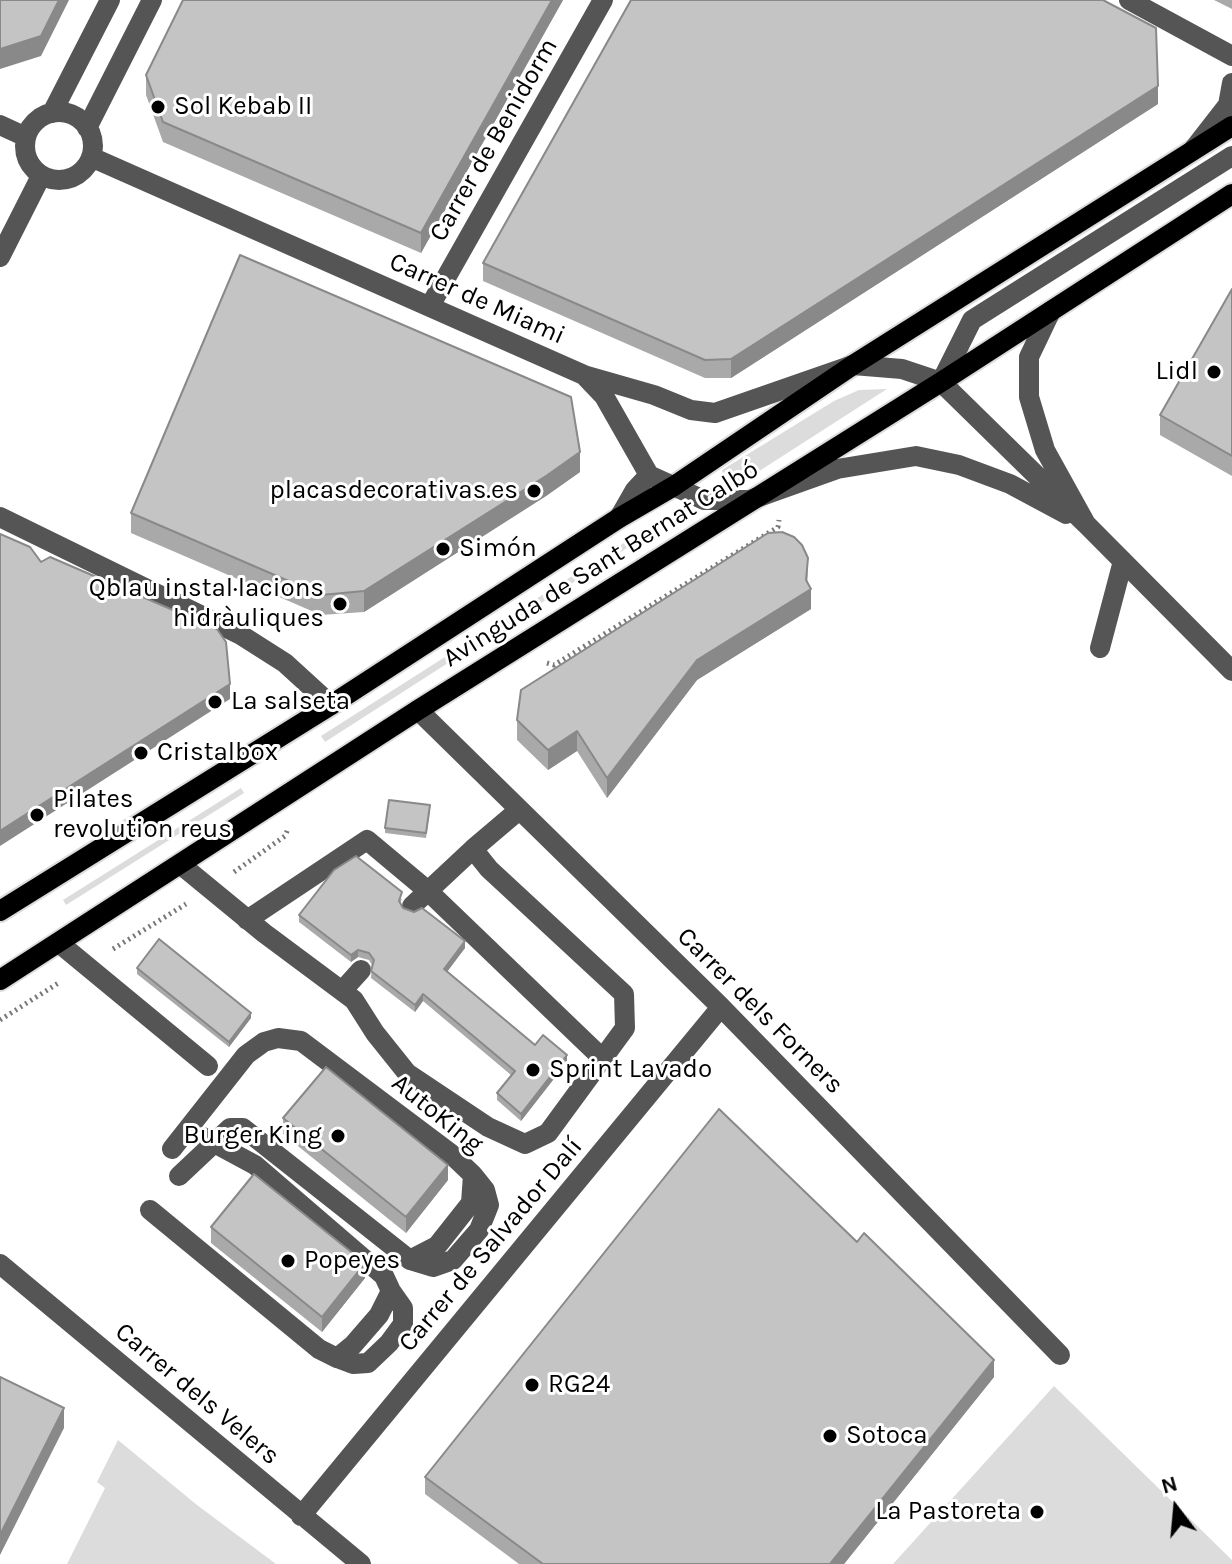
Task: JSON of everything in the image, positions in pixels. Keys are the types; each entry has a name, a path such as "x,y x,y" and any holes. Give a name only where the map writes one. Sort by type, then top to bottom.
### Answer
{"main road":[{"name":"Avinguda de Sant Bernat Calbó","path":"0,911 331,705 619,518 674,486 853,365 1232,126"},
{"name":"Avinguda de Sant Bernat Calbó","path":"0,980 418,710 1229,199"}],"street":[{"path":"52,113 110,0"},
{"path":"87,128 152,0"},
{"name":"Carrer de Benidorm","path":"430,306 603,0"},
{"path":"1129,0 1232,56"},
{"path":"1193,150 1228,105 1232,83"},
{"path":"52,113 72,115 87,128 93,147 91,157 87,166 71,178 61,181 41,176 27,158 26,137 36,121 52,113"},
{"path":"0,125 26,137"},
{"path":"941,382 972,320 1232,156"},
{"name":"Carrer de Miami","path":"91,157 584,375 654,395 691,410 715,413 853,365"},
{"path":"0,257 41,176"},
{"path":"1051,311 1029,357 1029,397 1045,450 1086,524"},
{"path":"853,365 902,369 941,382 1232,671"},
{"path":"584,375 604,396 649,475 704,500 750,500 837,469 916,456 959,465 1010,484 1086,524"},
{"path":"619,518 635,490 649,475"},
{"path":"0,517 241,635 285,663 331,705"},
{"path":"1100,648 1123,561"},
{"name":"Carrer dels Forners","path":"418,710 721,1007 1060,1355"},
{"path":"412,906 519,810"},
{"path":"247,920 367,840 428,891 603,1059"},
{"path":"180,864 247,920 354,1000 407,1073 488,1127 525,1144 548,1133 625,1028 624,994 489,869 473,849"},
{"path":"59,943 208,1066"},
{"path":"342,991 361,970"},
{"name":"Carrer de Salvador Dalí","path":"301,1516 721,1007"},
{"name":"AutoKing","path":"172,1149 246,1055 264,1042 278,1038 301,1041 450,1153 485,1190 489,1205 479,1230 453,1260 433,1267 410,1260 243,1128 230,1128 215,1142"},
{"path":"150,1210 319,1349 337,1358 379,1315 391,1291 384,1276 255,1165 187,1130"},
{"path":"179,1176 215,1142"},
{"name":"Carrer dels Velers","path":"0,1264 351,1560"}],"shaded area":[{"path":"887,389 739,484 722,479 722,470 834,401 859,390"},
{"path":"638,534 641,539 325,742 321,736"},
{"path":"241,788 244,793 66,905 63,900"},
{"path":"1054,1386 1232,1560 1232,1564 893,1564"},
{"path":"118,1440 276,1564 67,1564 105,1488 97,1482"}],"building":[{"path":"0,0 59,0 41,36 0,49"},
{"path":"183,0 552,0 421,233 163,122 146,75"},
{"path":"631,0 1103,0 1156,28 1158,86 731,359 705,360 483,263"},
{"path":"240,255 571,397 580,452 364,591 321,595 131,513"},
{"name":"Lidl","path":"1232,289 1232,456 1160,415"},
{"path":"782,532 802,545 808,558 806,580 811,589 697,660 607,778 577,731 548,750 517,720 521,690 768,533"},
{"path":"0,534 30,547 41,562 50,557 217,629 226,642 230,684 0,831"},
{"path":"389,800 430,805 426,833 385,828"},
{"path":"356,856 402,892 399,901 403,908 414,912 422,908 465,941 444,969 535,1045 543,1035 567,1055 521,1114 497,1093 515,1071 423,994 415,1005 371,971 374,960 369,953 358,950 351,955 299,915 334,870"},
{"path":"159,939 251,1013 229,1042 137,968"},
{"path":"326,1067 448,1165 406,1217 283,1118"},
{"path":"719,1109 857,1242 864,1233 994,1360 830,1564 543,1564 425,1477"},
{"name":"Popeyes","path":"254,1174 365,1263 322,1317 211,1227"},
{"path":"0,1377 64,1408 0,1535"}],"place":[{"name":"Sol Kebab II","path":"158,107"},
{"name":"Lidl","path":"1214,372"},
{"name":"placasdecorativas.es","path":"534,491"},
{"name":"Simón","path":"443,549"},
{"name":"Qblau instal·lacions hidràuliques","path":"340,604"},
{"name":"La salseta","path":"215,702"},
{"name":"Cristalbox","path":"141,753"},
{"name":"Pilates revolution reus","path":"37,815"},
{"name":"Sprint Lavado","path":"533,1070"},
{"name":"Burger King","path":"338,1136"},
{"name":"Popeyes","path":"288,1261"},
{"name":"RG24","path":"532,1385"},
{"name":"Sotoca","path":"830,1436"},
{"name":"La Pastoreta","path":"1037,1512"}]}
